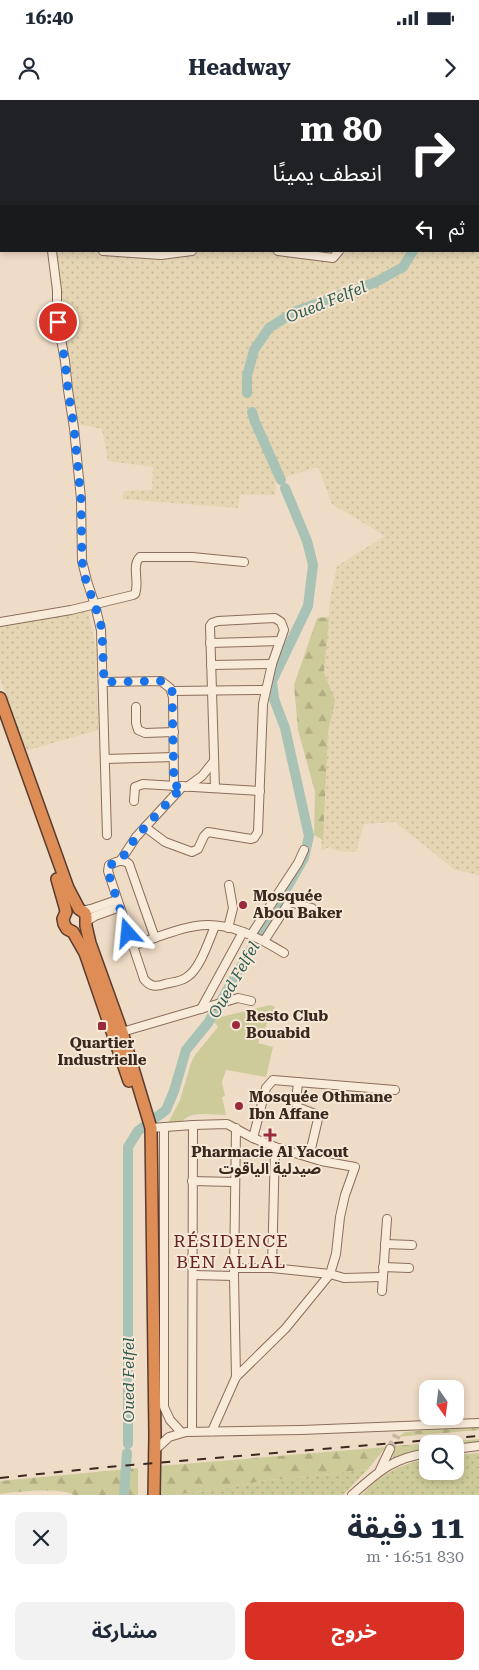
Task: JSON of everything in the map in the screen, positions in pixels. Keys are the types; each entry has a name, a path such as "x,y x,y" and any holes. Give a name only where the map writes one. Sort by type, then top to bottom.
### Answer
{"highway":[{"path":"0,698 68,888 83,917 90,943 122,1032 147,1125 149,1446 147,1495"},
{"path":"0,718 62,896 66,912 63,919 64,924 67,929 73,932 85,953 147,1125 155,1450 154,1495"},
{"path":"66,912 72,909 83,917"},
{"path":"73,932 80,931 83,917"}],"street":[{"path":"52,252 57,290 57,317 74,428 81,499 82,561 86,581 102,630 107,835"},
{"path":"118,252 161,255 184,252"},
{"path":"286,252 333,258 338,252"},
{"path":"0,622 95,605 135,594 137,589 136,562 140,557 192,557 244,562"},
{"path":"146,827 165,842 192,852 198,849 208,832 251,839 257,836 263,704 272,664 284,634 281,622 275,618 214,621 210,626 215,788"},
{"path":"210,643 280,642"},
{"path":"211,665 272,664"},
{"path":"104,682 161,681 168,685 172,691 174,757 182,786"},
{"path":"172,691 265,690"},
{"path":"136,707 138,730 145,732 174,732"},
{"path":"105,759 174,757"},
{"path":"214,761 202,776 182,786 132,843 121,860 110,865 107,869 146,982 154,986 161,985 184,980 194,972 215,926"},
{"path":"134,801 134,790 139,784 260,791"},
{"path":"204,1008 254,937 304,850"},
{"path":"121,860 129,864 155,938"},
{"path":"228,928 232,908 229,884"},
{"path":"254,937 288,904 293,903 312,908"},
{"path":"83,917 95,916 119,904"},
{"path":"132,946 195,926 215,926 228,928 254,937 284,953"},
{"path":"122,1032 236,999 242,998 251,1002"},
{"path":"252,1138 266,1088 273,1080 395,1090"},
{"path":"298,1082 296,1105 315,1114 318,1119 308,1157"},
{"path":"147,1125 164,1127 227,1124 252,1138 275,1147 321,1161 356,1167 344,1196 336,1254 330,1274 285,1329 236,1377 212,1431"},
{"path":"192,1431 193,1125"},
{"path":"164,1127 164,1407 170,1420 181,1432"},
{"path":"236,1128 234,1182 236,1377"},
{"path":"272,1268 275,1147"},
{"path":"192,1181 234,1182"},
{"path":"382,1291 387,1219"},
{"path":"385,1244 412,1245"},
{"path":"383,1267 409,1268"},
{"path":"193,1275 272,1268 330,1274 344,1278 382,1277"},
{"path":"155,1450 169,1437 181,1432 192,1431 398,1431 479,1423"},
{"path":"464,1448 479,1446"},
{"path":"379,1472 390,1449"},
{"path":"352,1495 379,1472 404,1458 419,1455"}],"shaded area":[{"path":"48,252 479,252 479,875 455,870 395,822 364,824 356,852 339,851 329,847 321,851 328,732 334,700 324,673 330,599 337,566 385,536 332,504 318,467 276,480 275,495 240,495 238,508 122,499 124,491 152,490 153,467 108,461 102,429 78,424 67,399 63,368 53,321 56,282"},
{"path":"88,608 96,651 98,730 25,751 0,678 0,624"}],"green space":[{"path":"329,617 324,673 335,700 328,732 323,840 314,835 315,792 298,730 294,685 317,618"},
{"path":"270,1005 275,1007 258,1043 273,1047 266,1077 226,1070 222,1082 225,1096 222,1097 226,1115 196,1115 186,1118 182,1122 168,1123 180,1100 195,1055 218,1027 212,1019"},
{"path":"479,1425 479,1430 398,1437 405,1432"},
{"path":"479,1439 479,1443 464,1445 464,1440"},
{"path":"419,1444 419,1452 393,1459 394,1446"},
{"path":"386,1447 368,1469 267,1480 173,1495 159,1495 159,1466"},
{"path":"479,1453 479,1495 362,1495 376,1481 392,1471 419,1461 419,1480 464,1480 464,1454"},
{"path":"138,1468 138,1495 74,1495 59,1491 27,1491 0,1494 0,1481"},
{"path":"368,1469 343,1495 173,1495 267,1480"}],"waterway":[{"name":"Oued Felfel","path":"247,393 247,376 254,350 269,328 294,312 376,282 403,267 412,252"},
{"name":"Oued Felfel","path":"252,412 281,480"},
{"name":"Oued Felfel","path":"128,1444 128,1147 138,1131 166,1110 174,1091 186,1050 208,1023 304,858 309,836 285,728 274,699 272,681 308,606 313,565 307,541 285,488"},
{"name":"Oued Felfel","path":"124,1495 127,1453"}],"tunnel":[{"path":"390,1449 397,1435"}],"railway":[{"path":"0,1478 108,1467 479,1436"}],"place":[{"name":"Mosquée Abou Baker","path":"243,905"},
{"name":"Resto Club Bouabid","path":"236,1025"},
{"name":"Quartier Industrielle","path":"102,1026"},
{"name":"Mosquée Othmane Ibn Affane","path":"239,1106"},
{"name":"Pharmacie Al Yacout صيدلية الياقوت","path":"270,1135"}],"district":[{"name":"RÉSIDENCE BEN ALLAL","path":"231,1250"}],"route":[{"path":"58,322 63,345 74,428 81,499 82,561 86,581 102,630 104,682 161,681 168,685 173,697 174,786 183,786 136,837 121,860 108,866 107,869 128,933"}]}
